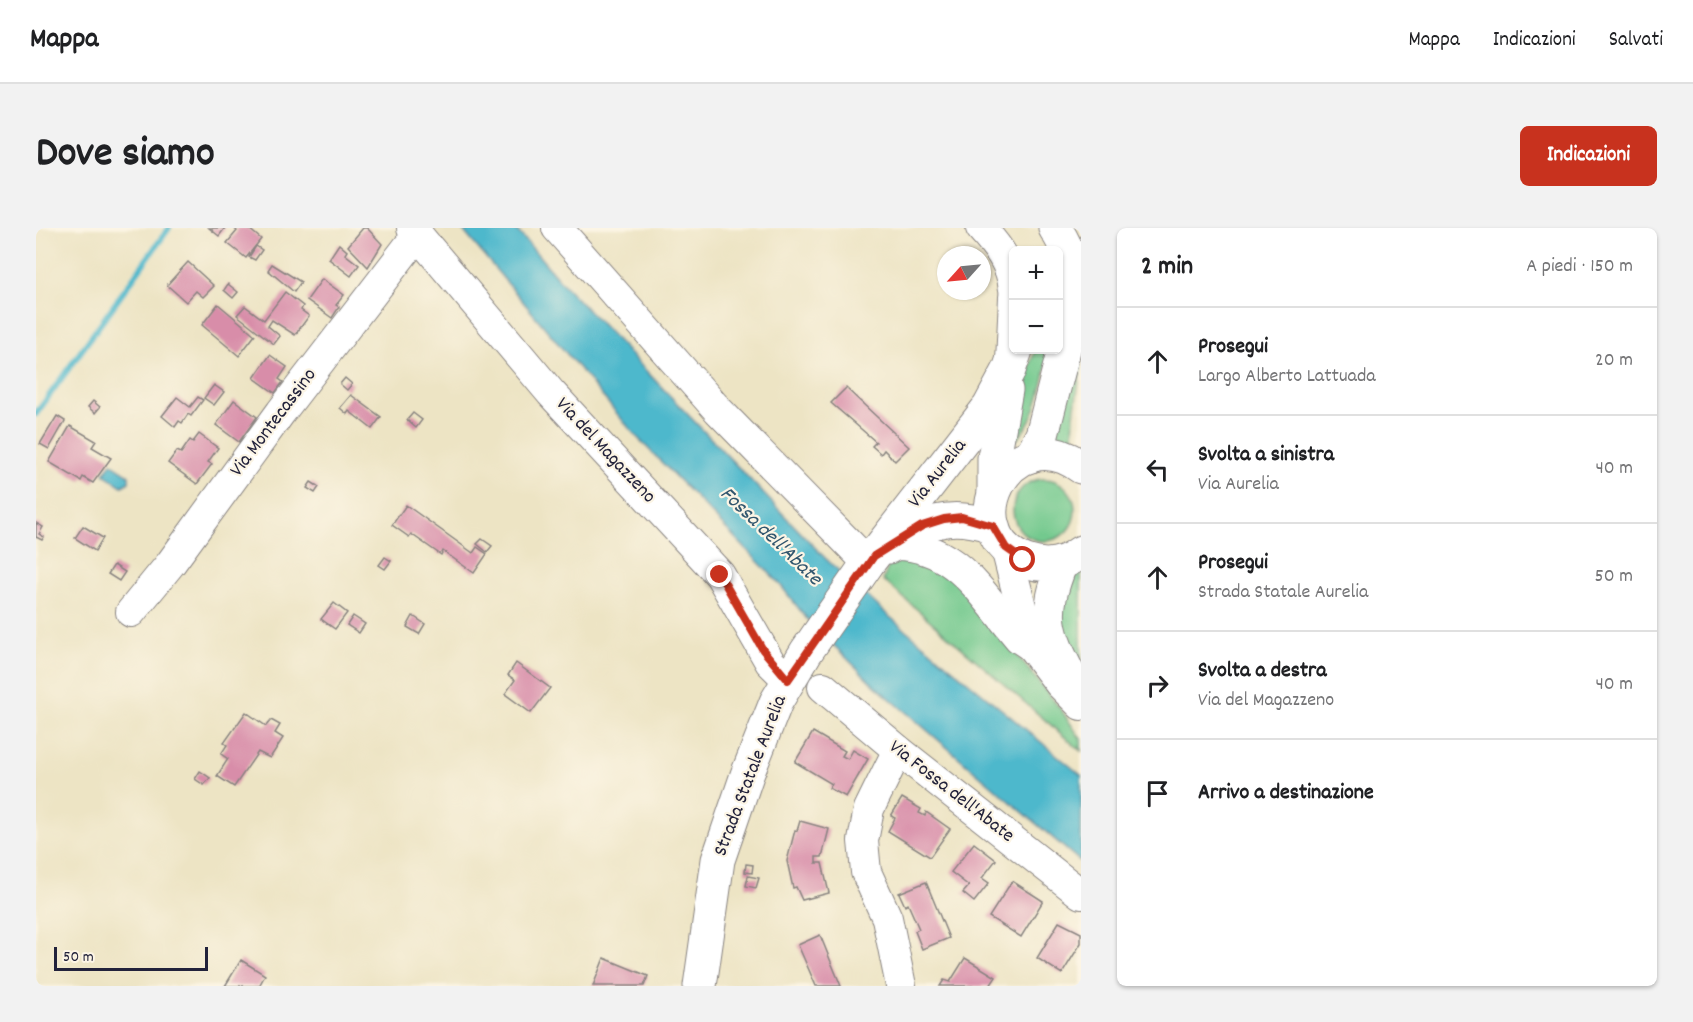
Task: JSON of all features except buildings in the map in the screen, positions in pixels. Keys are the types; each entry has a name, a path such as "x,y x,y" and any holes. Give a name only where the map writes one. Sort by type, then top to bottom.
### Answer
{"main road":[{"path":"1041,228 1044,246"},
{"path":"1055,228 1081,240"},
{"path":"1031,456 1042,435 1076,303 1075,274 1055,228"},
{"name":"Via Aurelia","path":"875,559 976,426 1012,360"},
{"name":"Via Aurelia","path":"999,537 991,502 994,490 994,458 1012,360"},
{"path":"994,490 1011,466 1031,456 1056,455 1081,467"},
{"name":"Via Aurelia","path":"875,559 922,526 949,518 967,518 999,537 1023,560 1032,563 1072,557"},
{"name":"Strada Statale Aurelia","path":"700,986 718,860 763,731 788,680 806,652 875,559"}],"street":[{"path":"557,228 718,410 875,559 918,545 949,559 1019,638 1031,646 1060,684 1081,705"},
{"path":"981,228 1003,255 1009,268"},
{"name":"Via Montecassino","path":"131,612 171,563 415,231"},
{"name":"Via del Magazzeno","path":"415,231 550,393 720,575 766,656 788,680"},
{"path":"1012,360 1014,300"},
{"path":"999,537 1031,646"},
{"path":"1072,557 1049,599 1049,624 1081,696"},
{"name":"Via Fossa dell'Abate","path":"823,687 898,750 1081,894"},
{"path":"898,750 869,809 863,841 867,872 887,918 901,986"}],"green space":[{"path":"1081,328 1081,366 1074,416 1074,446 1053,441"},
{"path":"1034,354 1049,354 1038,401 1028,424 1012,444 1016,412"},
{"path":"1044,479 1061,484 1066,488 1070,493 1075,510 1070,527 1066,532 1061,536 1044,541 1027,536 1022,532 1018,527 1013,510 1018,493 1022,488 1027,484"},
{"path":"903,556 956,579 1062,711 1081,739 1081,751 883,580 890,562"},
{"path":"1081,572 1081,665 1064,636 1061,607 1070,584"}],"water":[{"name":"Fossa dell'Abate","path":"461,228 515,228 562,283 827,560 890,617 1081,775 1081,862 873,684 807,619 778,582 635,435"},
{"path":"111,463 129,475 129,482 122,486 104,474"}],"waterway":[{"path":"36,414 169,228"}],"route":[{"path":"720,575 770,662 788,680 874,556 922,526 953,517 977,520 993,526 998,538 1006,548 1023,560"}]}
